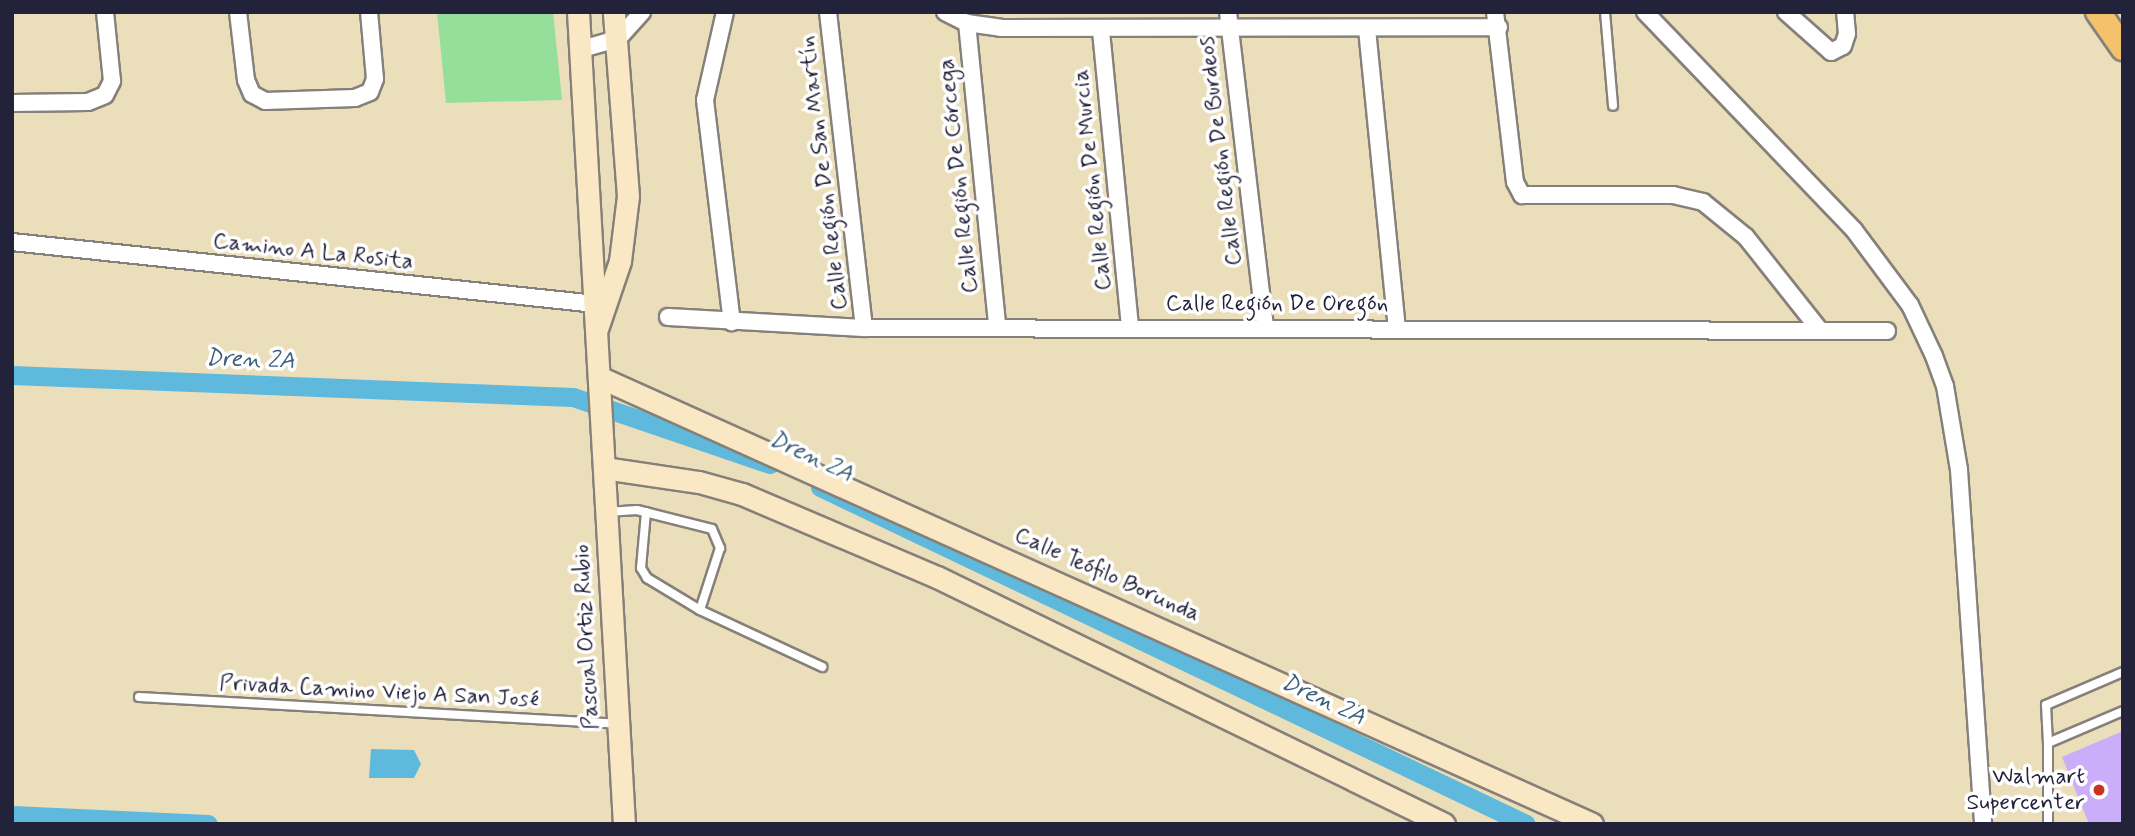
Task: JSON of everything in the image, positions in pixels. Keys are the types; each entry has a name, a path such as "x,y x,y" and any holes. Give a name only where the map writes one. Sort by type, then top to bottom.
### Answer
{"main road":[{"path":"2098,12 2123,48"}],"street":[{"path":"12,103 88,102 105,95 112,80 105,12"},
{"path":"238,12 246,80 252,94 265,101 355,98 370,92 375,79 369,12"},
{"path":"578,12 600,305"},
{"path":"600,305 620,261 628,196 614,12"},
{"path":"582,49 618,39 642,12"},
{"path":"725,12 705,100 732,322"},
{"name":"Calle Región De San Martín","path":"828,12 864,328"},
{"path":"944,12 967,23 1001,29 1101,31 1367,29 1497,20 1515,182 1522,195 1673,195 1703,202 1746,237 1819,329"},
{"name":"Calle Región De Burdeos","path":"1228,12 1265,326"},
{"path":"1645,12 1854,230 1910,306 1934,356 1945,386 1959,470 1983,824"},
{"path":"1786,12 1819,46 1831,52 1843,46 1847,34 1845,12"},
{"name":"Calle Región De Córcega","path":"967,23 997,326"},
{"path":"1367,29 1397,327"},
{"name":"Calle Región De Murcia","path":"1101,31 1130,325"},
{"name":"Camino A La Rosita","path":"12,242 600,305"},
{"name":"Pascual Ortiz Rubio","path":"600,305 597,329 600,399 624,824"},
{"name":"Calle Región De Oregón","path":"668,317 864,328 1130,325 1887,331"},
{"name":"Calle Teófilo Borunda","path":"599,377 1592,824"},
{"path":"603,458 742,494 876,551 1172,689 1444,824"}],"lane":[{"path":"1605,12 1613,106"},
{"path":"607,512 646,512 712,529 718,536 720,548 700,610"},
{"path":"646,512 643,574 700,610 822,667"},
{"path":"2048,824 2046,705 2123,672"},
{"name":"Privada Camino Viejo A San José","path":"139,697 618,724"},
{"path":"2048,743 2123,711"}],"green space":[{"path":"437,12 553,12 562,100 446,103"}],"water":[{"path":"371,749 414,750 421,764 414,778 369,778"}],"building":[{"name":"Walmart Supercenter","path":"2123,731 2123,824 2089,824 2062,757"}],"waterway":[{"name":"Dren 2A","path":"12,375 573,397 770,464"},
{"name":"Dren 2A","path":"820,487 1526,824"},
{"path":"12,815 208,824"}],"place":[{"name":"Walmart Supercenter","path":"2099,790"}]}
